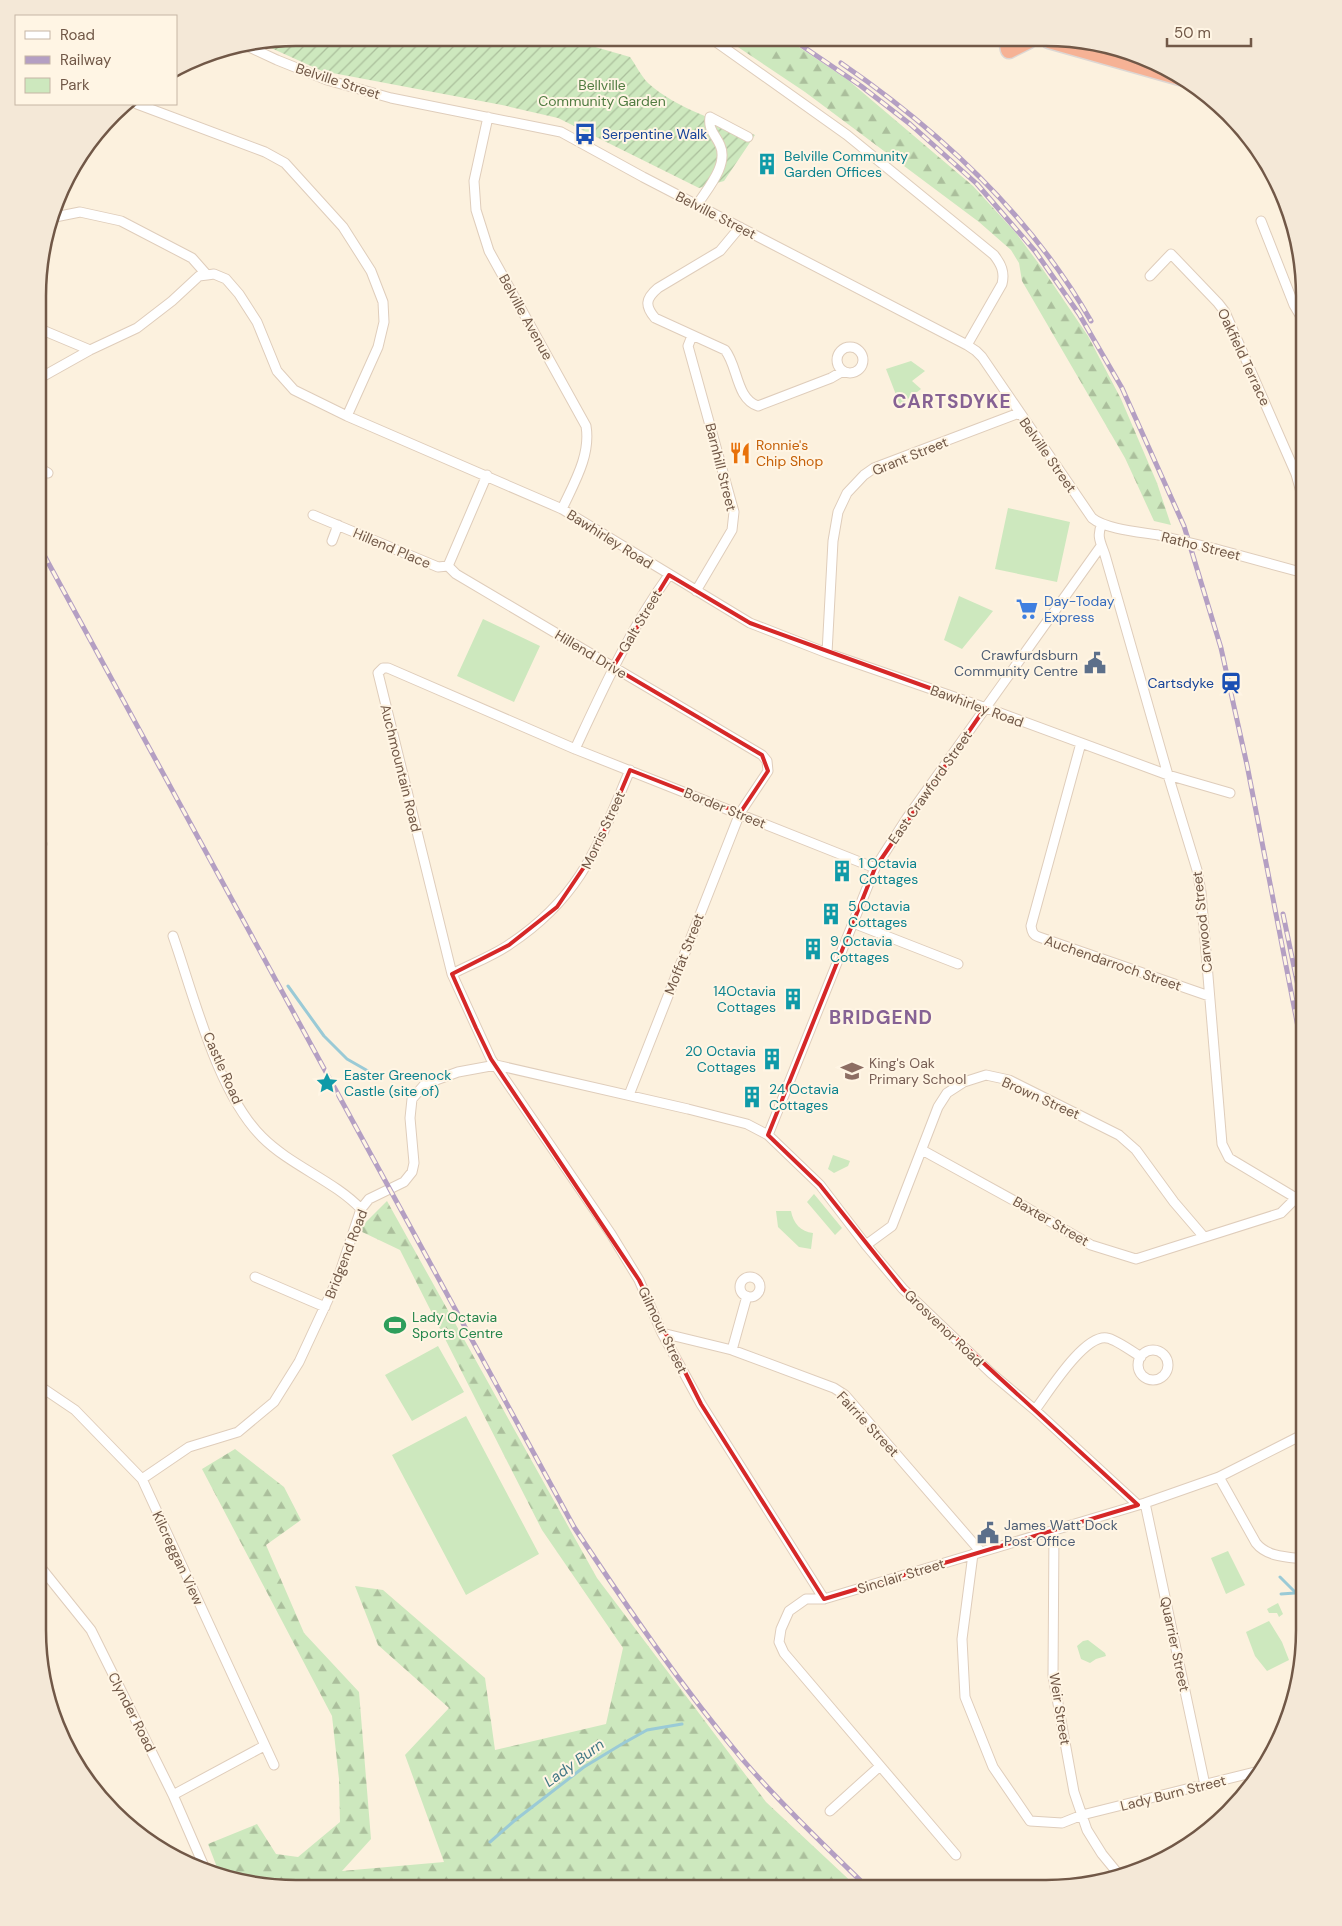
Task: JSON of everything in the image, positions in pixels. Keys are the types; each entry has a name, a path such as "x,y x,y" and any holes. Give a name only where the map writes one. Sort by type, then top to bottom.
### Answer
{"highway":[{"path":"1008,46 1009,50 1017,46"},
{"path":"1077,48 1146,67"}],"street":[{"path":"722,46 847,135 994,255 1002,267 1002,284 967,344"},
{"name":"Belville Street","path":"255,50 327,80 391,98 561,132 697,205 967,344 982,357 1087,512 1099,523"},
{"path":"140,105 264,152 285,162 343,227 371,271 383,302 384,322 378,347 347,416"},
{"name":"Belville Avenue","path":"488,117 474,181 476,210 489,251 586,426 588,438 585,456 562,509"},
{"path":"697,205 722,160 721,147 708,125 710,117 748,137"},
{"name":"Bawhirley Road","path":"60,216 80,212 121,221 192,258 207,275 214,274 226,279 239,294 257,322 277,371 294,390 347,416 562,509 750,623 827,653 1168,775 1230,793"},
{"path":"1261,221 1296,308"},
{"path":"740,227 720,251 651,294 647,303 649,311 656,318 725,350 730,356 745,397 750,404 758,406 831,378 842,370"},
{"name":"Oakfield Terrace","path":"1150,276 1171,254 1225,312 1296,464"},
{"path":"46,375 90,350 137,328 172,301 199,276 207,275"},
{"path":"46,332 90,350"},
{"name":"Barnhill Street","path":"692,336 688,346 734,512 732,530 696,591"},
{"name":"Grant Street","path":"827,653 834,541 838,512 847,493 864,475 874,468 1019,413"},
{"path":"448,566 487,475"},
{"name":"Hillend Place","path":"313,515 438,567 448,566"},
{"path":"1099,523 1098,535 1102,546"},
{"name":"Ratho Street","path":"1099,523 1216,549 1296,571"},
{"name":"Hillend Place","path":"332,541 338,526"},
{"name":"East Crawford Street","path":"768,1135 875,868 907,818 1102,546"},
{"name":"Carwood Street","path":"1102,546 1200,881 1221,1137 1225,1151 1229,1158 1236,1163 1296,1198"},
{"name":"Hillend Drive","path":"448,566 456,574 762,755 767,761 768,771 740,813"},
{"name":"Galt Street","path":"575,749 613,667 651,599 669,575"},
{"name":"Auchmountain Road","path":"496,1065 476,1028 452,974 378,673 383,668 388,668 575,749"},
{"name":"Auchendarroch Street","path":"1081,743 1031,926 1032,931 1039,937 1209,996"},
{"name":"Border Street","path":"575,749 875,868"},
{"name":"Morris Street","path":"452,974 509,945 557,907 577,883 597,848 630,770"},
{"name":"Moffat Street","path":"629,1095 740,813"},
{"path":"853,923 958,964"},
{"name":"Castle Road","path":"172,936 214,1055 235,1101 262,1137 326,1183 346,1194 361,1208"},
{"name":"Bridgend Road","path":"142,1479 189,1447 238,1432 274,1402 299,1362 325,1307 338,1278 361,1208 369,1199 404,1182 412,1172 414,1163 410,1118 412,1099 424,1084 458,1072 496,1065 746,1124 768,1135"},
{"name":"Gilmour Street","path":"496,1065 611,1234 634,1272 662,1333 701,1404 824,1599"},
{"name":"Brown Street","path":"866,1245 892,1226 938,1107 947,1093 964,1082 986,1075 1009,1080 1119,1135 1136,1150 1174,1202 1204,1237"},
{"name":"Grosvenor Road","path":"768,1135 820,1185 903,1289 991,1373 1142,1504"},
{"name":"Baxter Street","path":"922,1150 1091,1245 1136,1259 1280,1213 1296,1198"},
{"path":"255,1276 325,1307"},
{"path":"732,1350 747,1296"},
{"name":"Fairrie Street","path":"662,1333 732,1350 834,1388 845,1395 977,1553"},
{"path":"1035,1410 1077,1355 1098,1338 1108,1338 1141,1357"},
{"name":"Kilcreggan View","path":"46,1390 75,1410 142,1479 274,1765"},
{"name":"Sinclair Street","path":"956,1855 790,1662 779,1642 780,1629 789,1611 806,1599 824,1599 1142,1504 1219,1477 1296,1438"},
{"path":"1219,1477 1261,1549 1275,1555 1296,1558"},
{"name":"Quarrier Street","path":"1142,1504 1205,1785"},
{"name":"Weir Street","path":"1054,1530 1053,1676 1074,1792 1087,1830 1102,1854 1115,1870"},
{"name":"Lady Burn Street","path":"977,1553 962,1640 965,1697 993,1767 1030,1821 1062,1823 1082,1816 1251,1773"},
{"name":"Clynder Road","path":"46,1574 91,1630 173,1795 202,1861"},
{"path":"173,1795 264,1746"},
{"path":"830,1811 880,1766"}],"highlighted area":[{"path":"669,575 750,623 985,708 875,868 768,1135 820,1185 903,1289 1138,1505 824,1599 701,1404 639,1280 491,1059 452,974 509,945 557,907 597,848 630,770 740,813 768,771 762,755 613,667"}],"green space":[{"name":"Bellville Community Garden","path":"592,46 630,57 648,83 672,100 699,114 755,135 724,181 699,188 558,118 502,105 322,71 270,48"},
{"path":"736,46 797,46 848,80 973,186 1016,233 1088,336 1121,399 1157,483 1171,525 1154,521 1125,458 1022,281 1019,263 1011,250 979,222 805,92"},
{"path":"911,361 925,371 912,381 921,389 900,405 886,369"},
{"path":"1008,508 1070,522 1057,582 995,569"},
{"path":"959,596 993,611 962,649 944,640"},
{"path":"483,619 540,646 514,702 457,676"},
{"path":"833,1155 850,1161 848,1166 834,1173 828,1169"},
{"path":"814,1194 842,1228 835,1235 807,1202"},
{"path":"387,1201 597,1578 766,1802 849,1880 296,1880 264,1878 217,1866 208,1844 257,1824 276,1854 298,1857 340,1822 339,1779 332,1716 202,1469 235,1449 284,1487 301,1520 266,1545 304,1633 359,1692 371,1839 342,1871 444,1862 405,1755 449,1708 378,1645 355,1586 383,1590 485,1678 495,1750 606,1724 623,1648 542,1530 400,1250 358,1230"},
{"path":"776,1211 791,1211 798,1226 805,1231 813,1233 811,1249 799,1247 778,1227"},
{"path":"438,1346 464,1392 412,1421 385,1375"},
{"path":"466,1416 539,1554 466,1595 392,1455"},
{"path":"1228,1551 1245,1585 1226,1594 1211,1558"},
{"path":"1278,1603 1283,1614 1279,1617 1277,1613 1269,1613 1267,1609"},
{"path":"1269,1621 1282,1642 1289,1660 1267,1671 1255,1656 1246,1632"},
{"path":"1088,1640 1105,1653 1106,1656 1090,1663 1081,1659 1077,1646 1083,1641"}],"waterway":[{"path":"288,986 324,1036 347,1059 382,1079"},
{"path":"1280,1577 1296,1593"},
{"name":"Lady Burn","path":"1281,1594 1295,1593"},
{"name":"Lady Burn","path":"490,1842 584,1767 647,1730 682,1724"}],"railway":[{"path":"802,46 861,86 910,124 977,184 1035,251 1079,314 1122,388 1184,526 1221,648 1247,765 1296,1017"},
{"path":"841,63 913,117 981,178 1041,246 1091,321"},
{"path":"46,559 574,1527 655,1646 720,1732 773,1793 860,1880"},
{"path":"1283,914 1296,977"}],"place":[{"name":"Serpentine Walk","path":"585,134"},
{"name":"Belville Community Garden Offices","path":"767,164"},
{"name":"Ronnie's Chip Shop","path":"740,453"},
{"name":"Day-Today Express","path":"1027,609"},
{"name":"Crawfurdsburn Community Centre","path":"1095,663"},
{"name":"Cartsdyke","path":"1231,683"},
{"name":"1 Octavia Cottages","path":"842,871"},
{"name":"5 Octavia Cottages","path":"831,914"},
{"name":"9 Octavia Cottages","path":"813,949"},
{"name":"14Octavia Cottages","path":"793,999"},
{"name":"20 Octavia Cottages","path":"772,1059"},
{"name":"King's Oak Primary School","path":"852,1071"},
{"name":"Easter Greenock Castle (site of)","path":"327,1083"},
{"name":"24 Octavia Cottages","path":"752,1097"},
{"name":"Lady Octavia Sports Centre","path":"395,1325"},
{"name":"James Watt Dock Post Office","path":"988,1533"}],"district":[{"name":"CARTSDYKE","path":"952,401"},
{"name":"BRIDGEND","path":"881,1017"}]}
